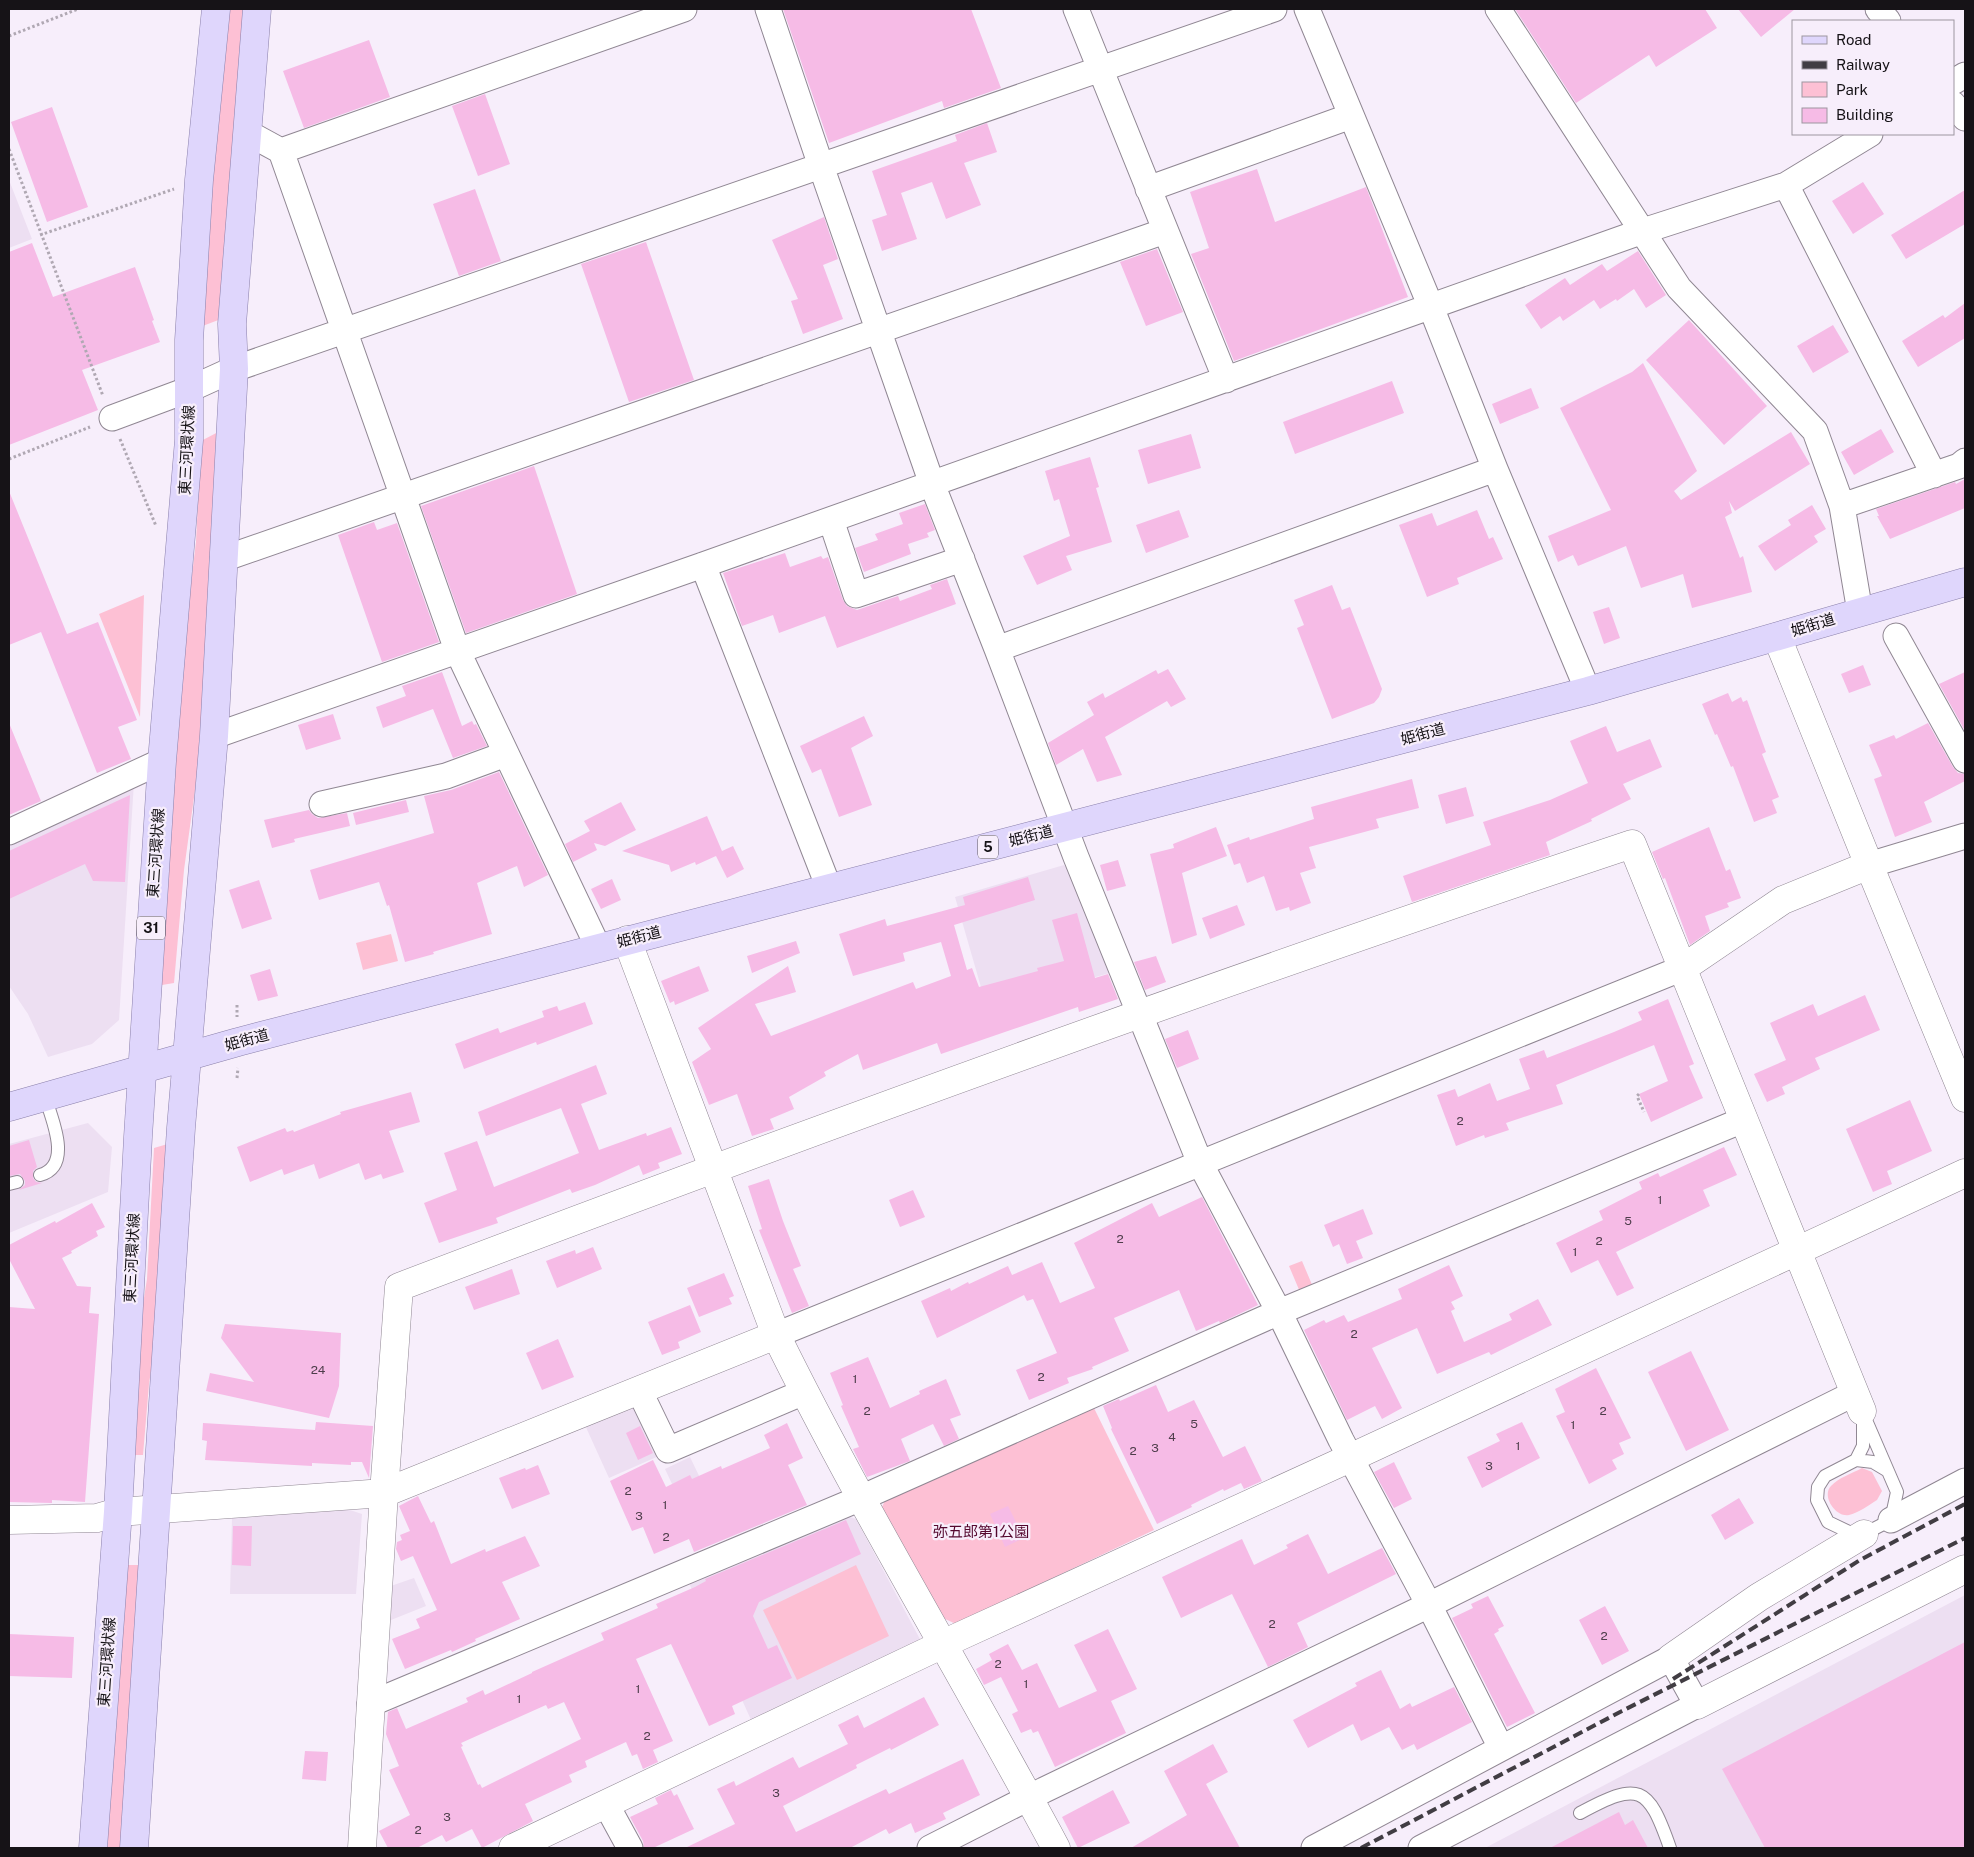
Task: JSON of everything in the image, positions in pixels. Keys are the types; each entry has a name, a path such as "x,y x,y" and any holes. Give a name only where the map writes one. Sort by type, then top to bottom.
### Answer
{"main road":[{"name":"東三河環状線","path":"93,1848 118,1512 142,1070 162,762 190,440 189,340 199,180 216,9"},
{"path":"134,1848 187,1056 214,736 234,370 232,324 257,9"},
{"name":"姫街道","path":"9,1107 187,1056 598,947 1588,691 1965,582"}],"street":[{"path":"281,151 684,9"},
{"path":"768,9 932,484 998,649 1065,827 1200,1163 1279,1312 1350,1458 1428,1604 1501,1748"},
{"path":"1076,9 1226,380"},
{"path":"112,418 190,389 234,370 1274,9"},
{"path":"1306,9 1431,307 1495,469 1588,691"},
{"path":"1498,9 1679,288 1815,431 1842,506 1860,612"},
{"path":"1878,9 1887,20"},
{"path":"1954,81 1965,75"},
{"path":"1954,105 1965,118"},
{"path":"1148,188 1351,116"},
{"path":"248,133 281,151 457,650 598,947"},
{"path":"214,736 703,565 1643,231 1786,185 1868,135"},
{"path":"1786,185 1934,474"},
{"path":"223,559 1165,231"},
{"path":"1842,506 1959,466 1965,461"},
{"path":"998,649 1495,469"},
{"path":"830,520 856,595 962,559"},
{"path":"703,565 829,888"},
{"path":"1777,636 1965,1098"},
{"path":"1896,636 1965,760"},
{"path":"322,804 446,776 506,754"},
{"path":"9,832 162,762"},
{"path":"9,1520 97,1518 118,1512 384,1493 1683,968 1783,900 1869,866 1965,836"},
{"path":"362,1848 370,1704 399,1288 712,1169 1140,1013 1632,844 1859,1402 1428,1604 930,1848"},
{"path":"627,940 776,1335 804,1392 861,1498 1056,1848"},
{"path":"370,1704 861,1498 1279,1312 1743,1120"},
{"path":"517,1847 942,1645 1965,1172"},
{"path":"639,1390 668,1450 804,1392"},
{"path":"1891,1520 1965,1481"},
{"path":"1314,1848 1671,1658 1759,1597 1864,1534"},
{"path":"1420,1848 1965,1569"},
{"path":"1671,1658 1697,1705"},
{"path":"606,1804 630,1848"}],"lane":[{"path":"40,1175 45,1174 53,1166 58,1154 58,1140 45,1097"},
{"path":"1856,1460 1863,1446 1859,1402"},
{"path":"1859,1402 1888,1470 1897,1492 1891,1520 1864,1534 1851,1533 1828,1522 1816,1500 1818,1487 1825,1476 1856,1460 1873,1462 1888,1470"},
{"path":"1580,1813 1609,1797 1623,1793 1642,1796 1651,1804 1659,1816 1670,1848"}],"path":[{"path":"9,36 78,9"},
{"path":"9,149 40,235 159,535"},
{"path":"40,235 199,180"},
{"path":"9,459 112,418"},
{"path":"1639,1094 1637,1096 1644,1112"}],"shaded area":[{"path":"9,180 32,239 9,248"},
{"path":"134,782 119,1020 92,1044 48,1057 28,1014 9,986 9,840"},
{"path":"1064,865 1076,878 1113,972 987,1008 955,897"},
{"path":"88,1123 112,1147 108,1192 9,1233 9,1144"},
{"path":"631,1404 638,1407 661,1455 609,1478 584,1423"},
{"path":"690,1457 714,1507 688,1518 665,1469"},
{"path":"347,1509 362,1514 356,1594 230,1594 232,1518"},
{"path":"844,1515 856,1519 922,1643 752,1722 689,1583"},
{"path":"414,1578 426,1606 386,1622 388,1587"},
{"path":"1965,1595 1965,1848 1485,1848"}],"green space":[{"path":"226,9 251,9 221,319 200,327"},
{"path":"220,431 203,732 184,870 174,983 156,986 178,691 196,542 201,441"},
{"path":"144,595 140,717 99,614"},
{"path":"391,934 398,961 363,970 356,943"},
{"path":"171,1143 162,1296 149,1384 143,1455 129,1455 130,1385 147,1279 154,1148"},
{"path":"1302,1261 1313,1287 1300,1292 1289,1266"},
{"name":"弥五郎第1公園","path":"1092,1404 1154,1530 956,1624 943,1618 882,1507 888,1494"},
{"path":"1862,1468 1872,1472 1882,1491 1877,1500 1860,1511 1849,1515 1839,1513 1831,1505 1828,1490 1838,1481"},
{"path":"127,1565 143,1565 125,1848 102,1848"},
{"path":"856,1565 889,1636 797,1680 763,1610"}],"building":[{"path":"783,9 971,9 1001,88 944,108 942,101 829,143"},
{"path":"1515,9 1705,9 1717,28 1656,67 1649,55 1576,103"},
{"path":"1738,9 1795,9 1761,37"},
{"path":"369,40 390,97 304,128 283,71"},
{"path":"485,94 510,164 478,176 452,106"},
{"path":"52,107 88,207 47,222 11,122"},
{"path":"987,123 997,152 964,163 981,205 946,219 932,182 901,193 917,239 882,251 872,220 887,215 872,171 957,141 955,135"},
{"path":"1257,169 1275,222 1366,187 1408,297 1234,361 1191,254 1209,248 1190,192"},
{"path":"1863,182 1884,214 1853,234 1832,201"},
{"path":"475,189 501,261 459,276 433,204"},
{"path":"1965,190 1965,224 1906,259 1891,235"},
{"path":"824,217 838,259 823,265 843,319 803,334 791,301 798,299 772,240"},
{"path":"646,242 694,380 629,402 581,264"},
{"path":"32,243 53,297 135,267 160,342 82,370 98,410 9,445 9,252"},
{"path":"1157,249 1183,312 1146,326 1120,262"},
{"path":"1638,251 1666,295 1646,308 1634,289 1617,301 1616,299 1600,309 1594,300 1563,321 1560,316 1541,329 1525,305 1565,278 1570,285 1602,264 1607,271"},
{"path":"1965,303 1965,338 1918,367 1902,341 1943,315 1945,318"},
{"path":"1689,320 1767,406 1724,445 1646,360"},
{"path":"1833,325 1849,352 1813,373 1797,346"},
{"path":"1643,363 1697,471 1674,491 1681,500 1791,432 1810,464 1735,511 1729,501 1732,513 1725,517 1740,558 1743,556 1752,592 1692,608 1683,574 1641,588 1626,546 1578,566 1573,555 1558,562 1548,536 1611,510 1560,408 1632,372"},
{"path":"1392,381 1404,413 1295,454 1283,422"},
{"path":"1531,388 1539,408 1500,424 1492,404"},
{"path":"1881,429 1894,452 1854,475 1841,452"},
{"path":"1191,434 1201,468 1148,484 1138,450"},
{"path":"1090,457 1099,487 1096,488 1112,542 1066,556 1072,570 1037,585 1023,556 1070,536 1059,499 1054,501 1045,471"},
{"path":"534,466 577,594 466,633 421,506"},
{"path":"1965,479 1965,508 1890,539 1877,516 1879,516 1876,509 1955,482 1956,484"},
{"path":"9,491 67,634 98,622 137,720 118,727 131,759 97,773 41,632 9,645"},
{"path":"925,504 935,530 927,533 929,537 908,544 911,554 864,572 855,548 878,540 875,534 903,524 899,513"},
{"path":"1812,505 1826,529 1814,536 1818,542 1775,571 1758,546 1791,525 1788,520"},
{"path":"1179,510 1189,537 1146,553 1136,525"},
{"path":"1477,510 1489,539 1493,537 1503,559 1457,578 1459,584 1427,597 1399,525 1432,513 1437,526"},
{"path":"374,522 377,530 397,523 439,642 382,662 338,535"},
{"path":"785,553 790,567 821,556 823,559 828,557 843,600 847,606 857,610 898,596 900,601 932,589 930,585 947,579 956,604 837,648 825,616 779,633 773,615 742,626 723,573"},
{"path":"1332,585 1342,610 1350,607 1382,689 1374,703 1332,719 1297,628 1304,625 1294,600"},
{"path":"1609,607 1620,638 1604,644 1593,612"},
{"path":"1863,665 1871,685 1849,693 1841,674"},
{"path":"1168,669 1186,699 1171,707 1167,701 1105,737 1122,775 1097,782 1083,749 1056,765 1048,743 1094,715 1087,702 1103,693 1105,698 1156,670 1158,674"},
{"path":"442,672 462,726 472,721 474,725 476,724 487,746 453,758 433,709 383,728 376,707 406,696 402,686"},
{"path":"1965,672 1965,731 1939,684"},
{"path":"1728,693 1732,702 1741,697 1743,702 1747,700 1766,752 1762,754 1779,797 1772,800 1777,813 1754,822 1733,766 1731,767 1717,734 1715,735 1702,704"},
{"path":"333,714 341,739 306,750 298,725"},
{"path":"864,716 873,736 851,748 872,805 839,817 821,769 812,773 800,746"},
{"path":"9,723 41,801 9,815"},
{"path":"1928,723 1953,767 1958,773 1965,774 1965,781 1924,802 1932,822 1895,837 1874,779 1882,776 1869,745 1894,735 1896,739"},
{"path":"1606,726 1617,752 1650,739 1662,767 1623,784 1631,799 1591,819 1592,821 1546,842 1550,855 1412,902 1403,876 1491,845 1483,822 1550,800 1588,783 1570,741"},
{"path":"499,772 548,875 524,887 517,866 477,883 492,934 405,962 389,905 387,906 379,882 319,900 310,870 434,833 424,796 451,790"},
{"path":"1412,779 1419,808 1376,819 1379,828 1309,847 1316,868 1300,873 1311,903 1290,911 1289,907 1276,911 1264,876 1247,883 1240,863 1234,865 1227,845 1249,837 1250,840 1314,819 1311,807"},
{"path":"1466,787 1474,816 1446,824 1438,795"},
{"path":"130,795 125,882 93,881 85,864 9,899 9,851"},
{"path":"406,800 409,812 356,825 353,813"},
{"path":"621,802 636,830 605,846 594,843 597,850 573,862 565,844 590,831 584,821"},
{"path":"309,810 318,818 347,813 350,826 294,839 295,842 272,848 264,820"},
{"path":"707,816 722,851 733,846 744,869 727,878 716,856 696,865 695,862 671,872 669,865 622,851"},
{"path":"1216,827 1227,856 1182,873 1197,935 1172,944 1150,854 1174,848 1173,844"},
{"path":"1709,827 1726,871 1730,869 1741,898 1727,903 1729,907 1705,916 1710,931 1690,945 1665,878 1663,879 1652,852"},
{"path":"1118,860 1126,886 1107,891 1100,865"},
{"path":"1028,877 1035,900 954,925 967,970 972,968 979,987 1038,971 1037,968 1064,961 1052,920 1077,913 1095,978 1108,974 1118,999 1079,1012 1078,1007 941,1054 937,1043 863,1070 858,1054 824,1072 826,1076 789,1097 794,1109 770,1119 774,1129 752,1136 737,1094 709,1105 692,1062 711,1049 698,1028 788,966 796,992 755,1004 771,1036 913,982 916,989 951,976 941,942 903,953 905,961 853,976 839,934 885,919 887,926 965,905 963,897"},
{"path":"612,879 621,900 601,909 591,889"},
{"path":"259,880 272,919 242,929 229,890"},
{"path":"1237,905 1245,925 1210,939 1202,918"},
{"path":"796,941 800,953 752,973 747,956"},
{"path":"1156,956 1166,982 1145,990 1134,962"},
{"path":"699,966 709,991 675,1005 674,1001 670,1003 661,981"},
{"path":"270,969 278,996 258,1001 250,975"},
{"path":"1865,995 1880,1030 1815,1058 1820,1069 1782,1087 1785,1094 1767,1102 1754,1074 1786,1060 1770,1023 1813,1004 1818,1016"},
{"path":"1668,999 1694,1064 1689,1066 1703,1098 1651,1122 1639,1094 1668,1081 1654,1045 1556,1085 1563,1104 1506,1123 1509,1130 1485,1138 1484,1135 1456,1146 1437,1095 1455,1089 1458,1097 1490,1083 1497,1101 1530,1089 1519,1059 1544,1050 1547,1058 1614,1032 1642,1020 1638,1012"},
{"path":"585,1002 593,1024 537,1045 536,1042 464,1069 455,1044 498,1028 500,1033 544,1017 542,1011 557,1006 559,1011"},
{"path":"1188,1030 1199,1059 1177,1068 1165,1039"},
{"path":"596,1065 607,1094 581,1104 599,1150 646,1133 647,1136 671,1127 682,1154 658,1163 660,1168 643,1175 639,1165 595,1185 572,1193 570,1189 496,1218 498,1223 439,1243 424,1203 457,1190 444,1153 477,1141 494,1187 579,1153 561,1108 486,1136 478,1112"},
{"path":"411,1092 420,1122 389,1131 404,1172 383,1179 381,1174 365,1180 359,1163 319,1179 314,1164 284,1175 282,1169 250,1182 237,1147 285,1128 287,1132 293,1130 294,1132 341,1114 340,1112"},
{"path":"1910,1100 1932,1151 1887,1171 1892,1184 1873,1192 1846,1129"},
{"path":"29,1140 37,1167 33,1171 33,1178 36,1182 42,1183 19,1190 25,1185 25,1181 20,1174 9,1176 9,1146"},
{"path":"1724,1147 1737,1175 1703,1190 1710,1206 1616,1252 1634,1288 1617,1296 1598,1260 1571,1273 1556,1243 1603,1220 1599,1211 1642,1189 1639,1182 1658,1173 1660,1177"},
{"path":"769,1179 801,1266 793,1269 809,1306 792,1313 759,1230 762,1229 748,1186"},
{"path":"913,1190 925,1217 900,1227 889,1200"},
{"path":"1202,1197 1258,1305 1220,1323 1219,1321 1196,1331 1179,1290 1114,1318 1129,1351 1092,1367 1093,1369 1067,1378 1069,1383 1029,1400 1016,1370 1057,1353 1033,1299 1027,1301 1024,1295 937,1338 921,1301 950,1288 951,1291 968,1282 969,1284 1008,1266 1012,1275 1042,1262 1060,1303 1095,1288 1074,1243 1152,1203 1159,1217"},
{"path":"92,1203 105,1227 96,1231 98,1236 62,1258 77,1286 91,1287 89,1313 99,1314 85,1502 52,1500 52,1503 9,1502 9,1307 35,1309 9,1259 9,1245 55,1221 56,1223"},
{"path":"1363,1209 1373,1234 1356,1241 1363,1258 1347,1264 1339,1244 1333,1247 1324,1225"},
{"path":"593,1247 602,1269 557,1288 546,1261 575,1250 576,1254"},
{"path":"1449,1265 1463,1296 1451,1302 1455,1309 1451,1311 1464,1342 1512,1320 1509,1314 1538,1299 1552,1325 1491,1355 1489,1352 1437,1374 1417,1328 1372,1348 1402,1408 1382,1419 1375,1406 1347,1420 1304,1330 1324,1320 1326,1323 1344,1315 1348,1322 1402,1299 1398,1289"},
{"path":"512,1269 520,1294 474,1310 465,1287"},
{"path":"724,1273 734,1296 729,1298 732,1304 699,1317 687,1288"},
{"path":"690,1305 701,1332 678,1342 680,1348 662,1355 648,1322"},
{"path":"225,1324 341,1333 339,1386 329,1418 206,1391 210,1373 254,1382 221,1338"},
{"path":"558,1339 574,1377 542,1390 526,1353"},
{"path":"1691,1351 1729,1430 1686,1451 1648,1372"},
{"path":"868,1357 890,1408 920,1394 919,1391 946,1379 961,1415 950,1419 959,1439 944,1446 933,1424 901,1439 910,1461 867,1477 853,1449 859,1447 841,1406 843,1405 830,1373"},
{"path":"1596,1368 1631,1438 1619,1443 1624,1454 1612,1460 1617,1469 1589,1484 1556,1416 1565,1412 1555,1389"},
{"path":"1156,1385 1168,1412 1194,1400 1223,1457 1245,1446 1262,1481 1244,1489 1241,1483 1224,1491 1223,1489 1157,1524 1111,1429 1103,1406 1119,1399 1120,1401"},
{"path":"316,1422 373,1426 369,1478 362,1462 351,1462 351,1465 312,1463 312,1466 205,1460 207,1441 202,1440 203,1423 315,1430"},
{"path":"1522,1422 1540,1458 1482,1488 1467,1457 1500,1441 1496,1434"},
{"path":"787,1423 803,1458 788,1465 807,1505 694,1552 689,1539 654,1554 643,1527 632,1531 610,1481 653,1460 666,1487 690,1475 692,1479 721,1466 722,1469 770,1448 764,1435"},
{"path":"640,1426 653,1453 638,1460 626,1433"},
{"path":"1394,1462 1412,1499 1394,1508 1374,1472"},
{"path":"538,1465 550,1494 512,1509 499,1478"},
{"path":"418,1496 431,1523 434,1521 451,1564 485,1549 486,1552 525,1536 540,1566 502,1582 520,1619 475,1639 476,1641 452,1652 451,1650 405,1669 392,1639 420,1628 416,1619 437,1610 413,1556 401,1561 396,1549 397,1542 402,1540 400,1535 410,1531 399,1506"},
{"path":"1739,1498 1754,1523 1725,1540 1711,1515"},
{"path":"1008,1506 1024,1538 1005,1547 990,1514"},
{"path":"846,1520 861,1554 759,1602 753,1616 768,1649 777,1645 792,1678 732,1706 735,1714 709,1726 671,1644 636,1659 673,1741 653,1750 658,1762 643,1769 637,1754 632,1756 626,1742 585,1761 587,1767 569,1775 572,1782 525,1804 533,1821 482,1848 472,1829 446,1842 442,1835 417,1848 388,1848 379,1831 410,1815 389,1770 399,1766 386,1734 388,1712 397,1708 406,1729 468,1702 466,1698 483,1690 485,1695 604,1640 601,1633 658,1608 656,1604 695,1587 706,1581 705,1579","holes":["564,1702 581,1739 482,1788 480,1784 478,1785 461,1747 463,1746 461,1743 546,1705 548,1709"]},
{"path":"233,1526 252,1526 251,1566 232,1565"},
{"path":"1308,1534 1328,1574 1382,1548 1396,1574 1297,1623 1308,1647 1268,1667 1232,1594 1181,1618 1162,1577 1242,1539 1254,1565 1288,1548 1286,1545"},
{"path":"1488,1596 1504,1626 1494,1634 1535,1713 1507,1727 1452,1618 1473,1608 1471,1604"},
{"path":"1605,1606 1629,1651 1602,1665 1579,1620"},
{"path":"1108,1629 1137,1689 1111,1701 1126,1733 1055,1767 1038,1731 1033,1733 1031,1729 1021,1733 1012,1714 1018,1711 1001,1677 984,1685 976,1669 992,1660 989,1654 1008,1644 1022,1670 1037,1663 1059,1708 1097,1691 1074,1645"},
{"path":"9,1634 74,1637 72,1678 9,1676"},
{"path":"1965,1642 1965,1848 1765,1848 1722,1769"},
{"path":"1381,1670 1400,1709 1410,1703 1412,1707 1454,1687 1472,1722 1417,1750 1414,1744 1402,1750 1389,1727 1361,1741 1353,1724 1308,1748 1293,1720 1357,1686 1355,1683"},
{"path":"924,1697 939,1725 891,1750 890,1748 856,1765 857,1768 783,1806 796,1832 886,1789 889,1794 963,1759 980,1795 943,1813 946,1819 915,1833 911,1823 889,1834 886,1829 850,1848 685,1848 735,1824 717,1789 734,1781 736,1786 793,1757 799,1768 848,1744 838,1725 858,1715 864,1728"},
{"path":"1213,1744 1228,1772 1206,1784 1240,1848 1131,1848 1187,1815 1164,1771"},
{"path":"305,1751 328,1752 326,1781 302,1779"},
{"path":"671,1790 674,1796 677,1794 694,1829 653,1848 644,1848 643,1841 630,1817 658,1804 655,1798"},
{"path":"1113,1790 1130,1823 1078,1848 1062,1817"},
{"path":"1619,1812 1625,1825 1633,1820 1648,1848 1550,1848"}],"railway":[{"path":"1673,1679 1860,1560 1965,1504"},
{"path":"1361,1848 1622,1711 1965,1538"}]}
